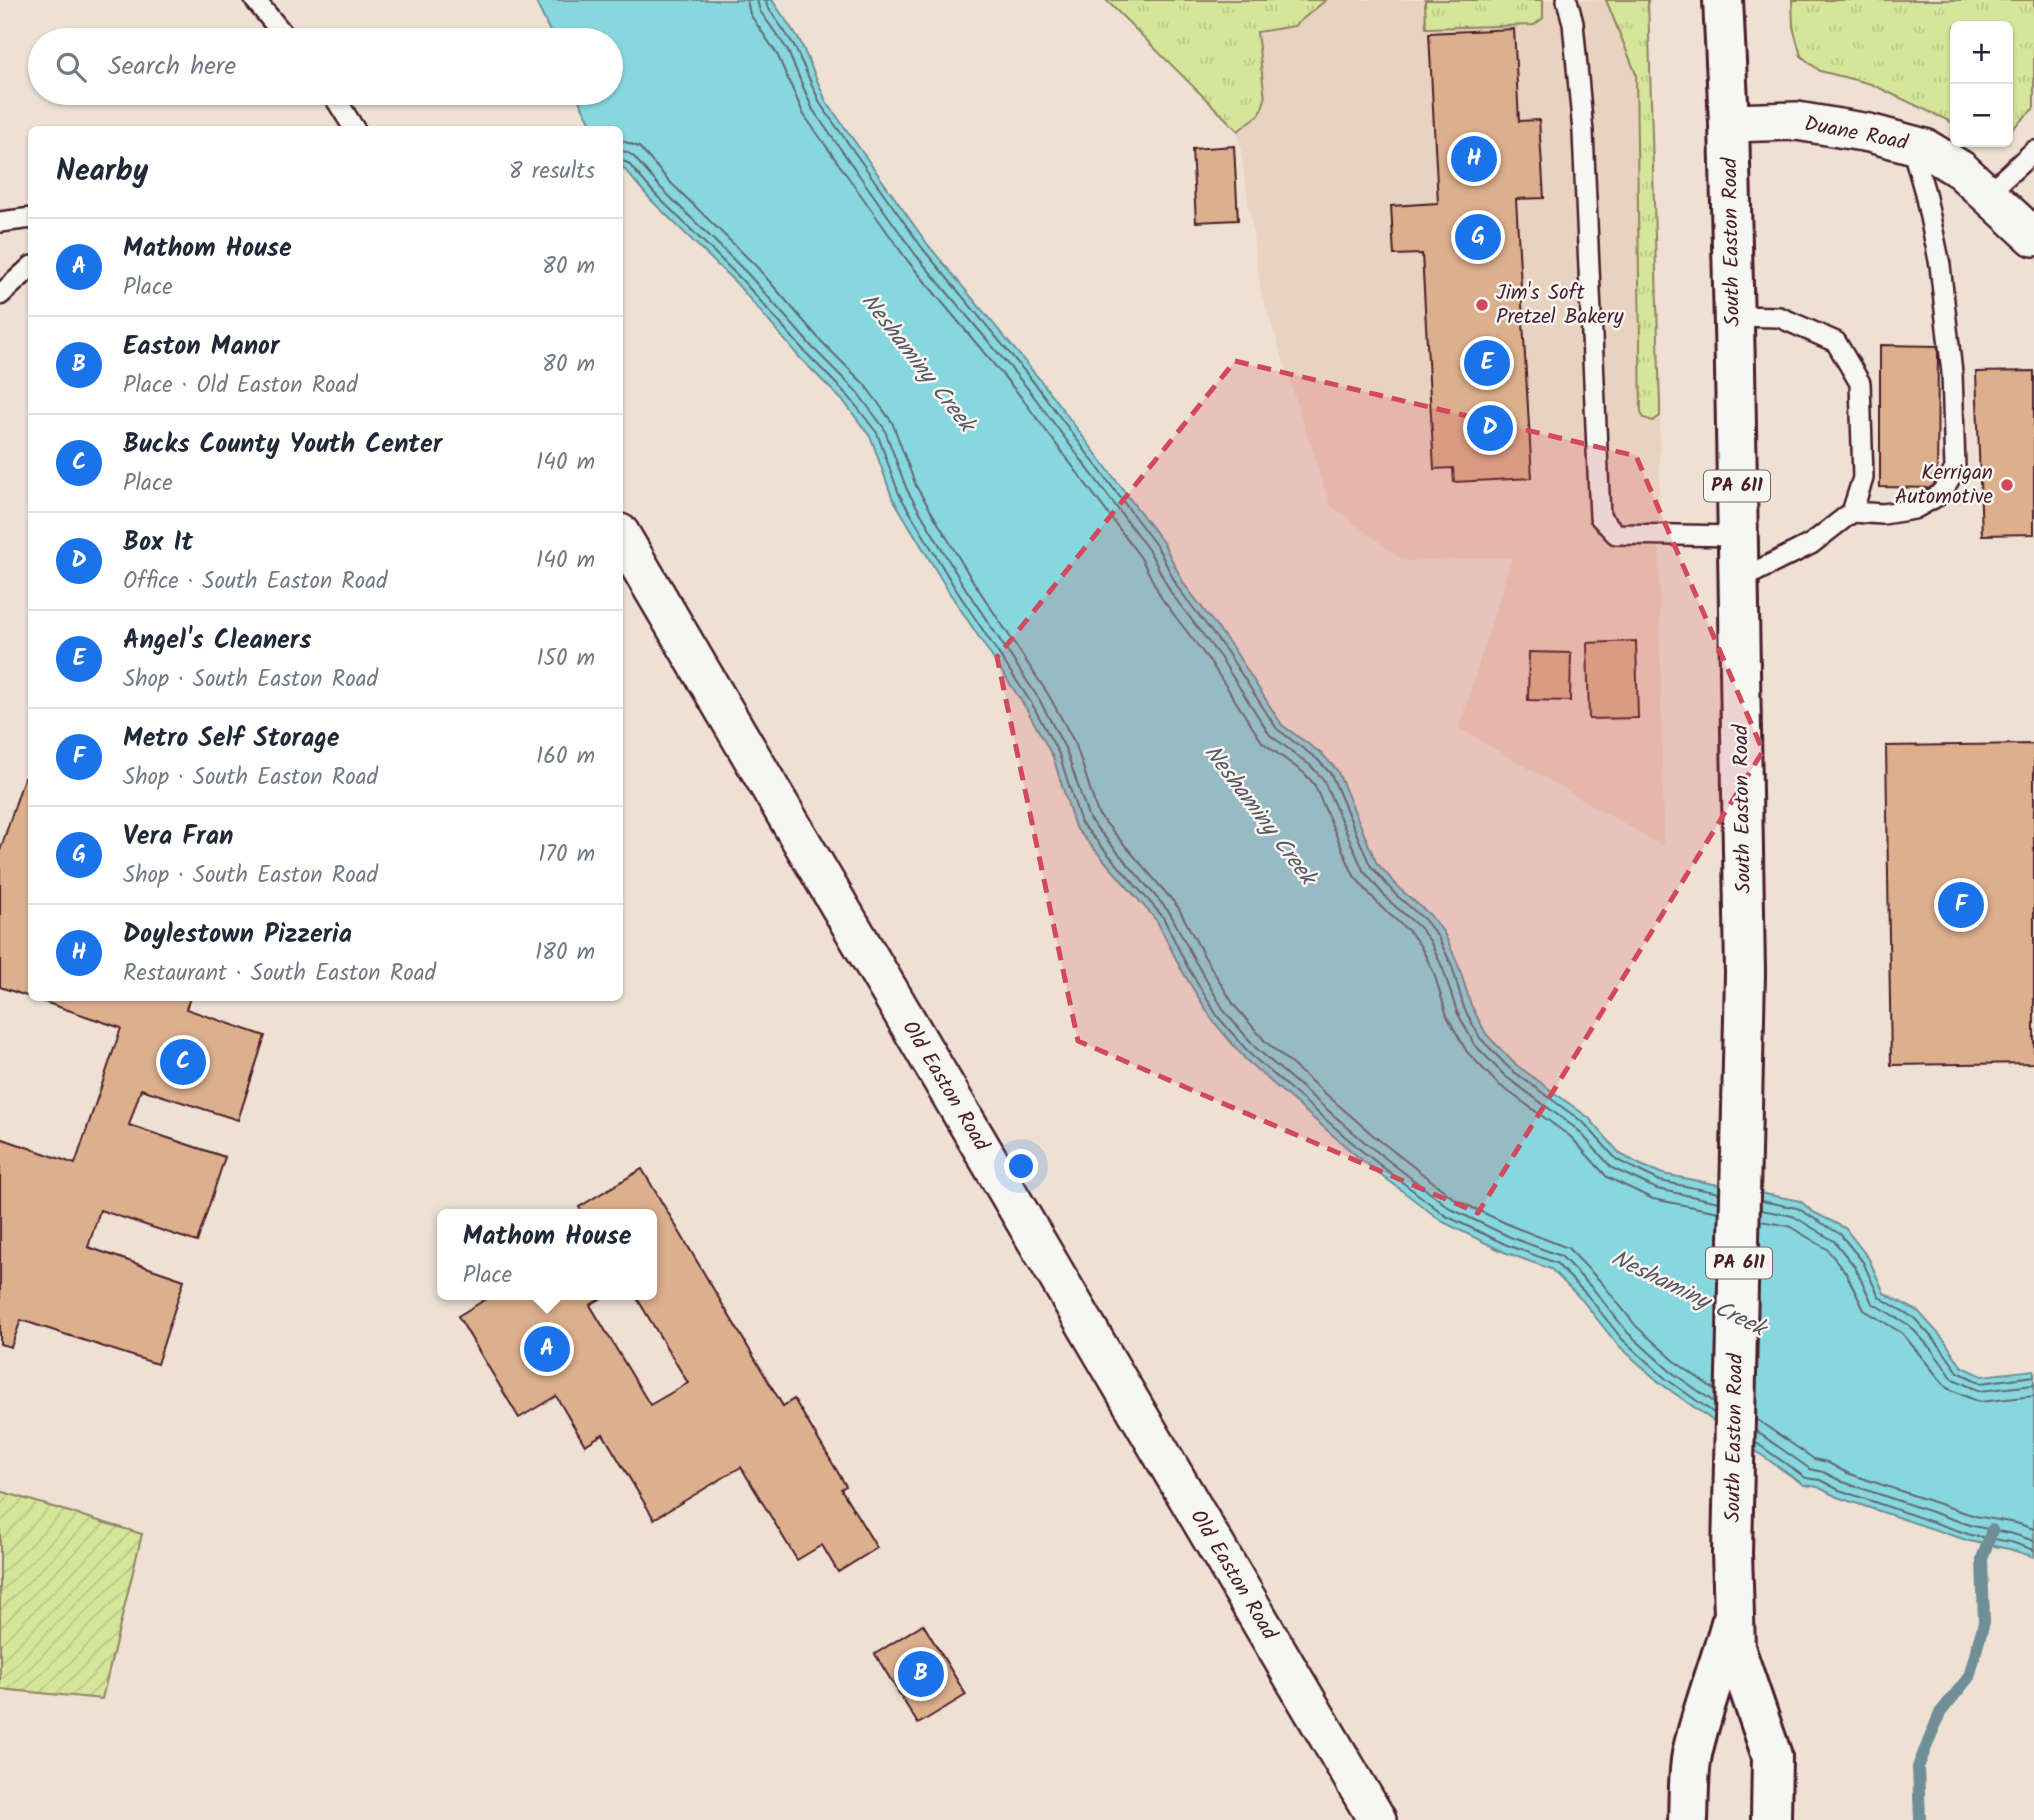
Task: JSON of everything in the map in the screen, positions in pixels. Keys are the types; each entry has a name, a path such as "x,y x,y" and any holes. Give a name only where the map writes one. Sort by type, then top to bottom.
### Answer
{"highway":[{"name":"South Easton Road","path":"1723,0 1734,316 1745,973 1732,1553 1733,1617 1735,1648 1772,1756 1771,1820"},
{"name":"South Easton Road","path":"1688,1820 1691,1758 1706,1696 1733,1617"}],"street":[{"name":"Duane Road","path":"1729,123 1797,121 1869,133 1925,148 1961,170 2034,237"},
{"name":"Old Easton Road","path":"623,538 1377,1820"}],"lane":[{"path":"255,0 278,28"},
{"path":"1567,0 1573,23 1583,132 1600,517 1616,534 1738,536"},
{"path":"339,105 353,126"},
{"path":"1852,512 1883,514 1914,509 1941,494 1955,468 1952,373 1940,265 1925,193 1911,145"},
{"path":"1987,194 2034,151"},
{"path":"0,222 28,218"},
{"path":"0,295 28,270"},
{"path":"1734,316 1779,317 1836,342 1860,383 1863,478 1852,512 1811,544 1739,580"}],"highlighted area":[{"path":"1235,361 1636,456 1763,751 1478,1213 1078,1041 997,657"}],"shaded area":[{"path":"1106,0 1648,0 1660,406 1663,846 1459,728 1512,557 1404,561 1330,505 1261,292 1238,131"}],"green space":[{"path":"1106,0 1326,0 1294,26 1257,32 1265,99 1260,114 1238,131"},
{"path":"1425,0 1543,0 1543,18 1534,25 1426,28"},
{"path":"1606,0 1648,0 1660,406 1660,416 1653,421 1644,418 1641,413 1636,74"},
{"path":"1792,0 2034,0 2034,108 2013,128 2013,21 1950,21 1950,122 1871,84 1820,71 1801,56 1793,27"},
{"path":"0,1491 142,1534 102,1699 0,1689"}],"water":[{"name":"Neshaminy Creek","path":"535,0 772,0 800,41 826,101 928,245 1041,381 1164,544 1184,584 1233,648 1282,725 1322,754 1337,770 1376,862 1400,889 1430,915 1444,933 1458,964 1471,1005 1486,1034 1515,1064 1589,1118 1620,1154 1663,1174 1800,1201 1813,1212 1845,1228 1869,1259 1884,1293 1919,1312 1945,1341 1961,1366 1982,1376 2034,1370 2034,1557 1969,1541 1837,1497 1818,1487 1804,1485 1660,1383 1617,1344 1582,1300 1551,1269 1504,1252 1443,1222 1358,1157 1246,1060 1213,1021 1181,969 1157,921 1075,827 1053,757 1026,708 949,592 892,497 871,438 845,403 801,359 737,284 650,199 623,168 623,126 592,126 581,105 623,105 623,28 548,28"}],"building":[{"path":"1514,29 1519,121 1539,120 1544,198 1516,199 1532,478 1454,482 1453,468 1434,469 1422,254 1394,255 1391,206 1438,203 1429,33"},
{"path":"1234,146 1238,220 1196,222 1192,149"},
{"path":"1880,345 1938,346 1937,488 1880,487"},
{"name":"Kerrigan Automotive","path":"2034,371 2034,534 1982,535 1976,372"},
{"path":"1636,641 1638,718 1589,719 1587,643"},
{"path":"1529,652 1571,653 1570,701 1528,700"},
{"path":"2034,744 2034,1063 1891,1065 1886,746"},
{"path":"24,778 28,780 28,997 0,987 0,851"},
{"path":"41,1001 189,1001 186,1009 265,1036 238,1120 141,1089 129,1125 225,1157 197,1242 100,1210 88,1247 184,1280 157,1364 21,1320 11,1347 0,1344 0,1138 75,1164 121,1028"},
{"path":"642,1169 783,1406 794,1399 846,1486 841,1489 877,1548 838,1572 822,1545 797,1560 741,1467 654,1519 603,1434 585,1445 556,1396 519,1418 458,1316 485,1300 598,1300 590,1305 650,1405 688,1383 638,1300 657,1300 657,1209 579,1207"},
{"path":"923,1624 966,1695 918,1724 875,1654"}],"waterway":[{"path":"1920,1820 1918,1767 1940,1713 1969,1677 1984,1622 1982,1559 1992,1530"}],"place":[{"name":"Doylestown Pizzeria","path":"1474,159"},
{"name":"Vera Fran","path":"1478,237"},
{"name":"Jim's Soft Pretzel Bakery","path":"1482,305"},
{"name":"Angel's Cleaners","path":"1487,363"},
{"name":"Box It","path":"1490,428"},
{"name":"Kerrigan Automotive","path":"2007,485"},
{"name":"Metro Self Storage","path":"1961,905"},
{"name":"Bucks County Youth Center","path":"183,1062"},
{"name":"Mathom House","path":"547,1349"},
{"name":"Easton Manor","path":"921,1674"}]}
